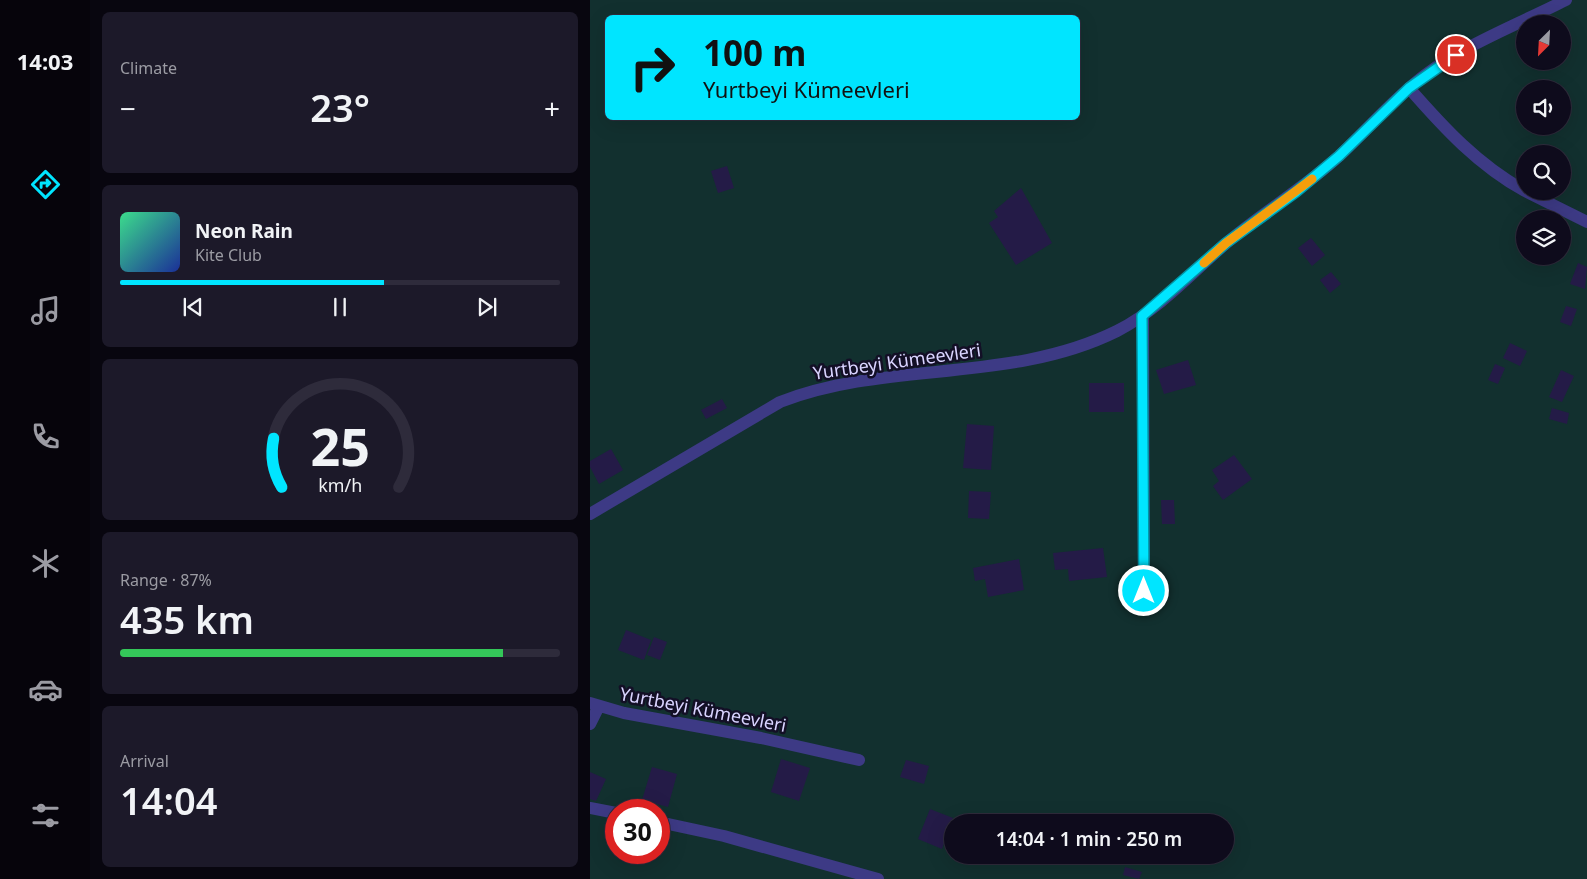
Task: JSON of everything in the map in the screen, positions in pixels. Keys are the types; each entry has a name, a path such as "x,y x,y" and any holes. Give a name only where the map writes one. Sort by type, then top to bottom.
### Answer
{"street":[{"name":"Yurtbeyi Kümeevleri","path":"590,514 780,402 806,392 827,386 977,369 1028,359 1096,341 1142,316 1226,243 1296,192 1339,156 1409,88 1442,63 1566,0"},
{"path":"1409,88 1443,127 1474,157 1516,185"},
{"path":"1543,200 1587,222"},
{"path":"1142,316 1144,591"},
{"name":"Yurtbeyi Kümeevleri","path":"590,724 594,705 761,738 859,760"},
{"path":"590,808 605,811"},
{"path":"670,824 724,836 878,879"}],"green space":[{"path":"590,0 1587,0 1587,879 590,879"}],"building":[{"path":"727,166 734,188 718,193 711,171"},
{"path":"1021,188 1052,243 1016,265 989,223 998,217 994,211"},
{"path":"1311,238 1325,255 1312,266 1298,248"},
{"path":"1578,263 1587,267 1585,289 1570,284"},
{"path":"1331,272 1341,284 1330,293 1320,280"},
{"path":"1566,306 1577,309 1571,326 1560,322"},
{"path":"1510,343 1527,351 1520,366 1503,358"},
{"path":"1188,360 1196,385 1164,394 1156,370"},
{"path":"1495,364 1505,368 1498,384 1488,380"},
{"path":"1561,370 1574,376 1562,402 1549,397"},
{"path":"1089,383 1124,383 1124,412 1089,412"},
{"path":"722,399 727,408 706,419 701,410"},
{"path":"1552,408 1569,413 1567,424 1549,419"},
{"path":"967,424 994,426 991,470 963,468"},
{"path":"611,449 623,470 599,484 590,467 590,461"},
{"path":"1234,455 1252,479 1223,500 1213,486 1219,481 1212,470"},
{"path":"969,491 991,492 989,519 968,518"},
{"path":"1161,500 1174,500 1175,524 1162,524"},
{"path":"1103,548 1107,577 1069,581 1068,569 1055,570 1053,553"},
{"path":"1019,559 1024,590 988,597 985,579 975,581 973,568"},
{"path":"626,630 651,640 644,660 618,650"},
{"path":"654,637 667,642 660,660 647,655"},
{"path":"781,759 810,768 799,801 771,792"},
{"path":"906,760 929,766 924,784 900,777"},
{"path":"652,767 677,774 670,800 642,799"},
{"path":"590,772 606,779 596,801 590,799"},
{"path":"930,809 944,814 944,843 942,849 918,839"},
{"path":"1125,867 1142,872 1139,879 1123,875"}],"slow traffic":[{"path":"1204,263 1226,243 1312,179"}],"route":[{"path":"1144,591 1142,316 1226,243 1296,192 1339,156 1409,88 1456,55"}]}
